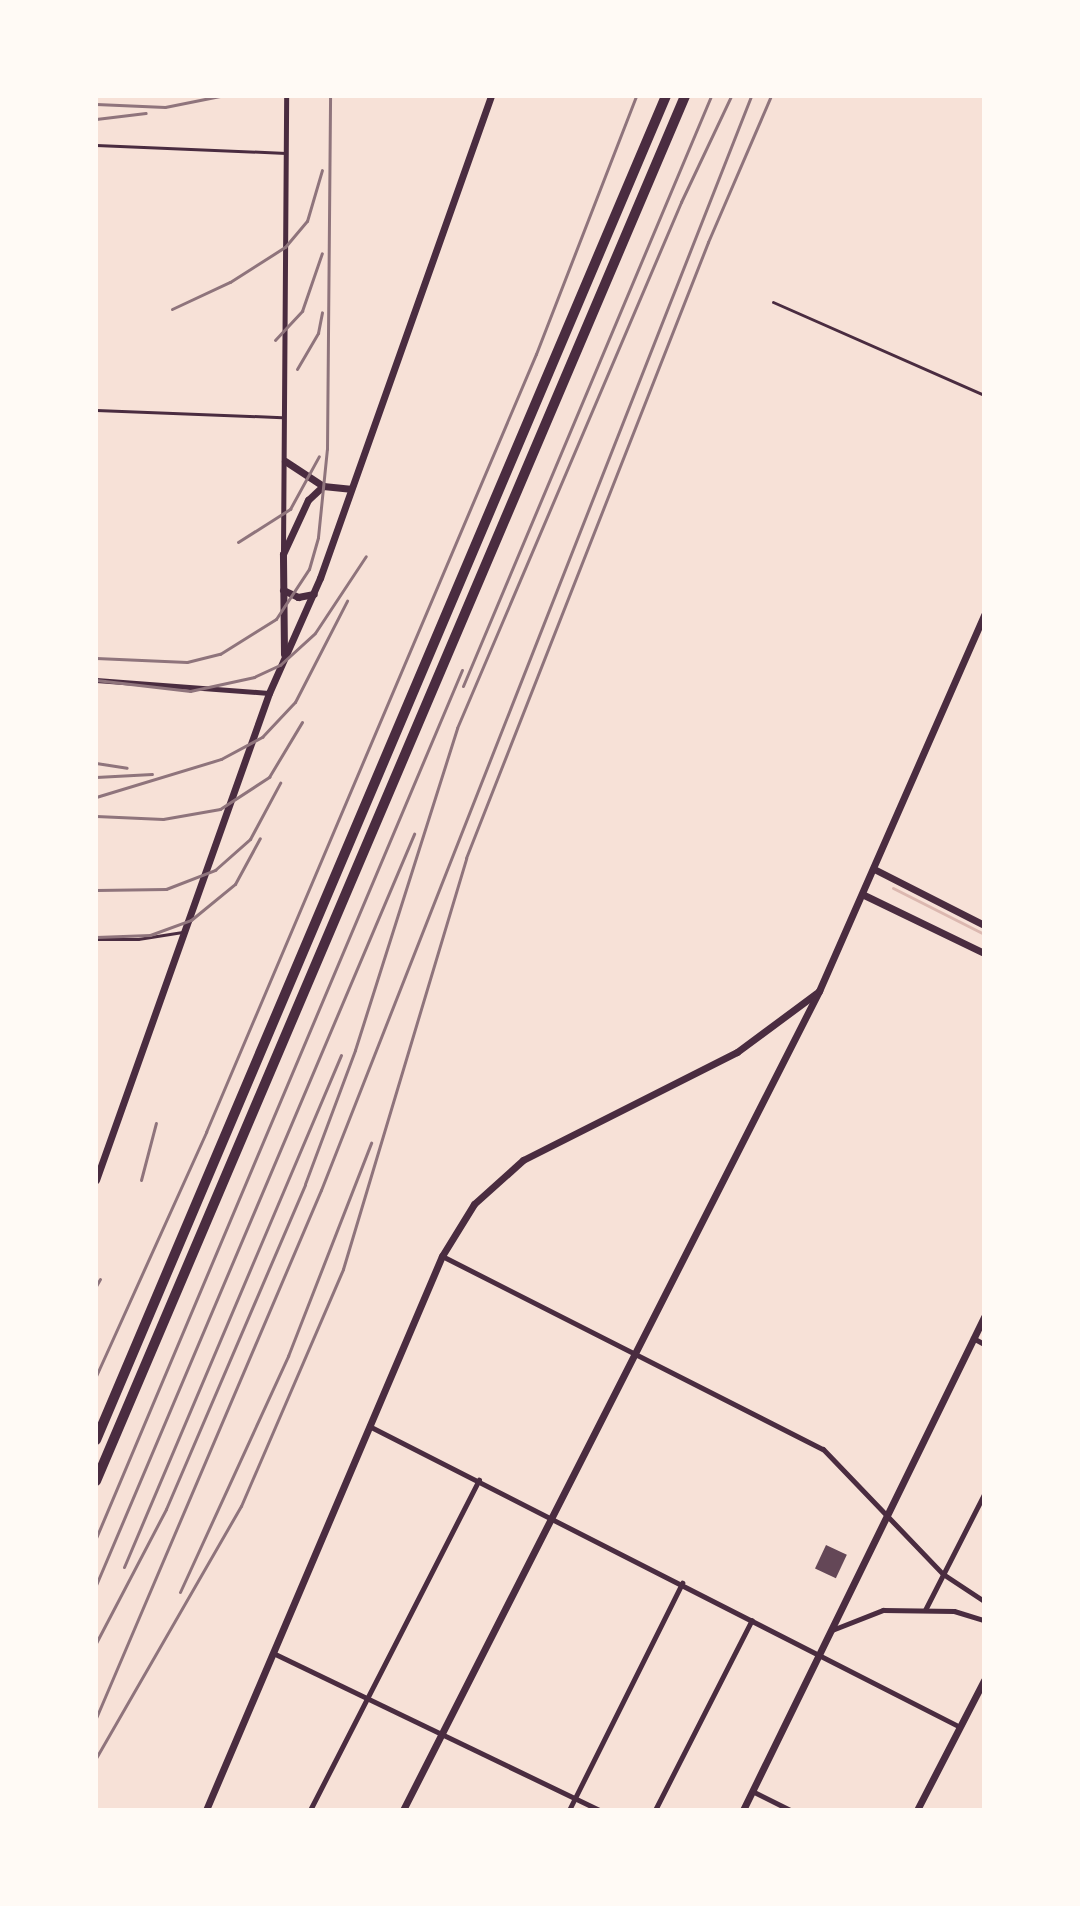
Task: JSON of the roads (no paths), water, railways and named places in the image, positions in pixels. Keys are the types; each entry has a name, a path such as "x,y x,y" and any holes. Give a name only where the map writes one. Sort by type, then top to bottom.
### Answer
{"highway":[{"path":"96,1440 666,96"},
{"path":"96,1481 685,96"}],"street":[{"path":"284,656 286,96"},
{"path":"96,1180 269,693 314,594 491,96"},
{"path":"285,461 323,486 350,489"},
{"path":"283,554 308,500 323,486"},
{"path":"283,590 298,597 314,594"},
{"path":"403,1810 445,1734 819,991 876,870 984,615"},
{"path":"96,680 269,693"},
{"path":"876,870 984,925"},
{"path":"864,895 984,953"},
{"path":"206,1810 442,1256 474,1204 523,1160 737,1052 819,991"},
{"path":"442,1256 823,1449 943,1574 984,1601"},
{"path":"743,1810 984,1317"},
{"path":"973,1338 984,1344"},
{"path":"369,1426 960,1727"},
{"path":"310,1810 479,1480"},
{"path":"925,1610 984,1494"},
{"path":"569,1810 682,1583"},
{"path":"832,1630 867,1612 954,1611 984,1620"},
{"path":"655,1810 752,1620"},
{"path":"272,1652 599,1810"},
{"path":"917,1810 984,1680"},
{"path":"752,1791 790,1810"}],"lane":[{"path":"96,145 286,153"},
{"path":"773,302 984,395"},
{"path":"96,410 286,417"},
{"path":"96,939 138,939 186,931"}],"waterway":[{"path":"893,888 984,934"}],"railway":[{"path":"96,104 165,107 220,96"},
{"path":"96,658 187,662 220,654 276,619 309,569 318,537 327,449 330,96"},
{"path":"96,1376 206,1132 536,354 636,96"},
{"path":"463,686 711,96"},
{"path":"96,1643 166,1509 305,1184 355,1050 457,728 681,202 731,96"},
{"path":"96,1718 321,1190 751,96"},
{"path":"96,1758 241,1506 343,1269 466,858 708,242 771,96"},
{"path":"96,119 146,113"},
{"path":"172,309 230,282 285,247 307,221 322,170"},
{"path":"275,340 302,311 322,253"},
{"path":"297,369 318,333 322,312"},
{"path":"238,542 290,509 319,456"},
{"path":"96,680 190,691 254,677 280,665 315,633 366,556"},
{"path":"96,797 221,759 262,737 295,702 347,601"},
{"path":"96,1538 462,670"},
{"path":"96,816 163,819 220,809 269,777 302,722"},
{"path":"96,763 127,768"},
{"path":"96,777 152,774"},
{"path":"96,890 166,889 215,870 250,839 280,783"},
{"path":"96,1585 414,834"},
{"path":"96,937 150,935 191,920 235,884 260,838"},
{"path":"124,1567 341,1055"},
{"path":"141,1180 156,1123"},
{"path":"180,1592 288,1356 371,1143"},
{"path":"96,1286 100,1279"}]}
